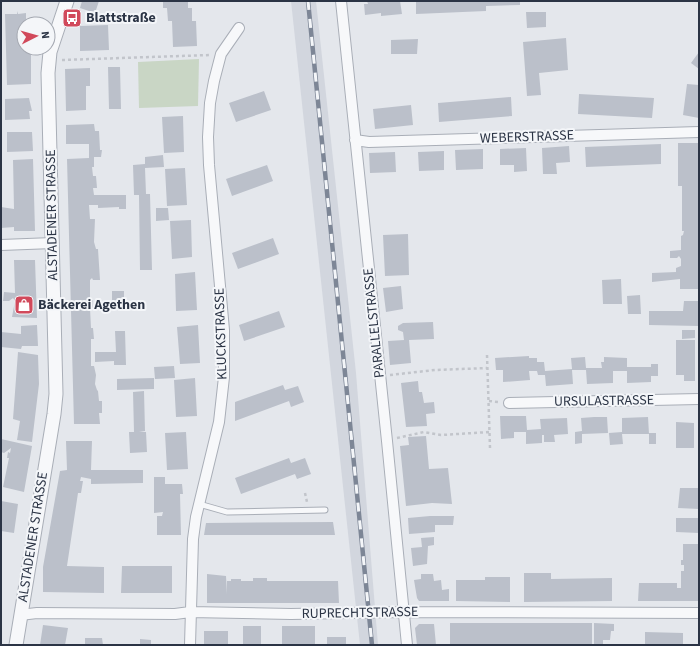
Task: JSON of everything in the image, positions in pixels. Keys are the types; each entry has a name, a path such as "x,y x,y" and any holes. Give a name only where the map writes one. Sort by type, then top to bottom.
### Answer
{"street":[{"name":"ALSTADENER STRASSE","path":"16,645 55,401 49,60 67,1"},
{"name":"PARALLELSTRASSE","path":"341,1 387,441 406,645"},
{"name":"KLUCKSTRASSE","path":"190,645 193,539 199,504 219,422 224,377 224,330 208,137 210,103 221,54 238,28"},
{"name":"WEBERSTRASSE","path":"355,140 369,142 699,132"},
{"path":"1,245 53,243"},
{"name":"URSULASTRASSE","path":"509,403 699,399"},
{"name":"RUPRECHTSTRASSE","path":"20,615 37,613 176,614 190,612 299,614 404,612 699,613"}],"lane":[{"path":"199,504 227,512 325,510"}],"path":[{"path":"49,60 221,54"},
{"path":"487,355 490,448"},
{"path":"380,377 435,370 487,368"},
{"path":"387,441 424,432 441,435 490,432"}],"shaded area":[{"path":"291,1 316,1 356,373 378,645 360,645"}],"green space":[{"path":"199,59 198,106 139,108 138,62"}],"building":[{"path":"82,1 99,1 95,13 80,8"},
{"path":"163,1 188,2 188,8 192,8 192,21 196,21 197,46 173,47 172,21 168,21 167,8 163,8"},
{"path":"367,1 400,1 402,14 381,16 381,13 365,15 364,4 368,4"},
{"path":"416,1 520,1 520,5 486,6 486,11 416,14"},
{"path":"17,11 18,14 26,13 26,16 16,16 16,56 31,56 31,84 7,85 5,14 17,14"},
{"path":"526,12 546,12 546,27 527,28"},
{"path":"108,25 109,50 80,51 80,26"},
{"path":"566,38 568,70 539,73 541,95 527,96 523,42"},
{"path":"418,39 417,54 391,54 391,40"},
{"path":"699,52 699,69 691,63"},
{"path":"108,67 120,67 121,109 109,109"},
{"path":"90,68 90,86 86,86 86,110 66,111 65,69"},
{"path":"687,84 699,85 699,118 683,115"},
{"path":"264,91 271,110 236,122 229,103"},
{"path":"579,94 654,98 652,118 578,114"},
{"path":"511,97 512,116 439,122 438,103"},
{"path":"29,98 32,111 29,111 30,119 5,120 5,99"},
{"path":"411,105 413,125 375,129 373,109"},
{"path":"183,116 184,152 164,153 162,117"},
{"path":"94,124 95,131 99,131 100,150 102,150 101,157 94,157 94,167 92,167 93,176 96,176 97,188 93,188 94,195 126,195 126,209 119,209 119,207 98,208 98,205 89,205 90,219 95,219 94,242 96,249 98,249 100,280 93,280 92,278 90,280 90,300 93,300 93,308 90,308 91,328 93,328 94,339 91,339 91,366 94,366 96,375 95,384 98,391 99,401 102,401 102,413 99,413 100,424 74,424 67,159 89,158 89,144 66,144 66,125"},
{"path":"7,132 32,132 33,151 7,152"},
{"path":"678,143 699,143 699,289 680,289 680,279 652,282 652,273 676,272 676,268 681,266 681,259 679,256 677,258 670,258 670,251 681,250 681,236 683,235 684,231 682,231 682,186 678,186"},
{"path":"661,144 661,164 586,167 585,147"},
{"path":"569,146 570,162 556,163 557,174 543,174 542,148"},
{"path":"526,148 527,171 514,172 514,165 500,165 500,149"},
{"path":"483,149 483,169 456,170 455,150"},
{"path":"444,151 444,170 419,171 418,152"},
{"path":"395,152 396,172 370,173 369,153"},
{"path":"163,155 164,167 145,168 146,194 150,194 152,270 140,270 139,195 134,195 133,165 145,164 145,157"},
{"path":"33,159 35,231 14,231 14,227 1,228 1,207 14,209 13,160"},
{"path":"267,165 273,181 232,196 226,179"},
{"path":"185,168 187,205 167,206 165,169"},
{"path":"156,208 168,208 169,220 156,221"},
{"path":"191,220 192,257 172,259 170,221"},
{"path":"408,234 409,275 385,276 383,235"},
{"path":"273,238 279,254 238,269 232,253"},
{"path":"14,260 35,260 37,318 12,317 15,301 13,298 9,301 3,301 4,292 15,293"},
{"path":"195,272 197,310 176,311 175,274"},
{"path":"621,279 622,304 603,304 602,280"},
{"path":"401,286 403,309 386,312 383,288"},
{"path":"112,291 124,291 124,301 112,301"},
{"path":"640,295 641,314 628,314 627,296"},
{"path":"684,301 699,301 699,326 649,325 649,311 683,311"},
{"path":"279,311 285,327 244,341 239,325"},
{"path":"433,322 434,339 409,340 411,363 390,365 388,341 404,340 403,332 398,330 398,326 403,323"},
{"path":"37,325 38,346 22,346 21,349 1,347 1,332 21,334 21,326"},
{"path":"198,325 200,363 180,364 177,327"},
{"path":"682,330 695,330 695,338 682,339"},
{"path":"115,331 125,331 126,365 114,365 114,361 95,362 95,352 116,352"},
{"path":"676,340 695,340 695,381 684,381 684,375 676,375"},
{"path":"18,352 38,355 39,384 32,442 17,440 20,421 13,419"},
{"path":"529,356 529,358 537,358 537,362 544,362 545,371 572,369 571,358 585,357 586,368 602,368 601,362 604,362 604,357 627,358 627,367 651,367 651,364 658,364 658,376 651,376 651,382 627,383 627,371 613,371 613,383 587,384 586,370 572,370 573,384 546,386 545,375 538,375 537,371 529,371 530,380 503,382 503,370 496,370 495,358"},
{"path":"174,366 175,378 155,379 154,367"},
{"path":"154,378 154,389 117,390 117,379"},
{"path":"195,378 197,416 176,417 174,380"},
{"path":"418,381 419,392 422,392 424,403 434,402 435,413 426,414 427,426 406,427 401,383"},
{"path":"283,385 285,390 298,386 304,402 291,407 289,401 235,421 235,402"},
{"path":"144,391 145,431 139,432 146,432 147,452 130,453 129,432 134,432 133,392"},
{"path":"500,416 526,416 527,430 541,429 540,419 567,418 568,434 554,435 555,442 544,442 544,435 542,435 542,443 526,444 526,432 514,432 514,438 501,439"},
{"path":"607,417 608,433 582,434 582,443 575,444 575,432 582,431 581,418"},
{"path":"648,417 649,434 622,434 623,444 610,445 609,433 622,432 622,418"},
{"path":"676,422 694,423 694,448 676,448"},
{"path":"186,432 188,469 167,470 165,433"},
{"path":"649,433 656,433 656,444 649,444"},
{"path":"426,436 429,469 448,468 452,504 432,503 406,506 400,446 409,445 408,437"},
{"path":"1,439 32,446 24,492 3,487 9,458 7,458 8,452 10,453 11,448 4,453 1,452"},
{"path":"66,441 92,441 91,470 143,470 143,483 91,484 91,479 81,477 80,481 83,481 81,493 78,493 67,566 104,567 104,593 43,592 43,567 60,471 67,470"},
{"path":"289,458 291,463 305,458 311,474 297,479 295,474 241,494 235,478"},
{"path":"154,477 165,477 165,484 182,484 183,494 180,494 181,535 157,535 157,516 162,516 163,512 154,513"},
{"path":"680,488 699,488 699,509 678,508"},
{"path":"1,501 18,504 14,533 1,531"},
{"path":"454,516 453,525 435,525 435,532 409,534 408,518"},
{"path":"676,518 699,518 699,533 676,532"},
{"path":"333,522 335,535 204,535 206,523"},
{"path":"434,537 434,545 428,546 427,564 413,566 411,548 422,547 421,538"},
{"path":"683,544 699,544 699,601 638,601 639,583 677,583 677,588 681,588 681,571 684,571 684,565 681,565 681,560 683,560"},
{"path":"122,566 172,566 172,593 121,593"},
{"path":"524,573 551,573 551,579 612,578 612,601 524,602"},
{"path":"207,574 226,576 227,594 227,581 231,581 231,579 241,579 241,581 253,581 253,578 267,578 267,581 338,581 339,603 207,603"},
{"path":"421,574 433,574 434,581 441,580 442,590 449,589 449,601 419,601 417,598 414,580 421,579"},
{"path":"485,577 510,577 510,602 456,601 456,580 485,580"},
{"path":"450,623 592,623 592,645 450,645"},
{"path":"594,623 614,624 614,631 611,631 610,640 603,640 603,645 594,645"},
{"path":"419,624 434,624 436,645 417,645 415,628"},
{"path":"43,625 68,628 65,645 40,645"},
{"path":"243,626 261,626 261,645 243,645"},
{"path":"282,626 315,626 315,645 282,645"},
{"path":"204,631 228,631 228,645 204,645"},
{"path":"645,632 683,633 683,645 645,645"},
{"path":"327,637 346,637 346,645 327,645"},
{"path":"85,638 102,638 103,645 85,645"},
{"path":"140,639 151,640 151,645 140,645"}],"railway":[{"path":"308,1 372,645"}],"place":[{"name":"Blattstraße","path":"72,18"},
{"name":"Bäckerei Agethen","path":"24,305"}]}
